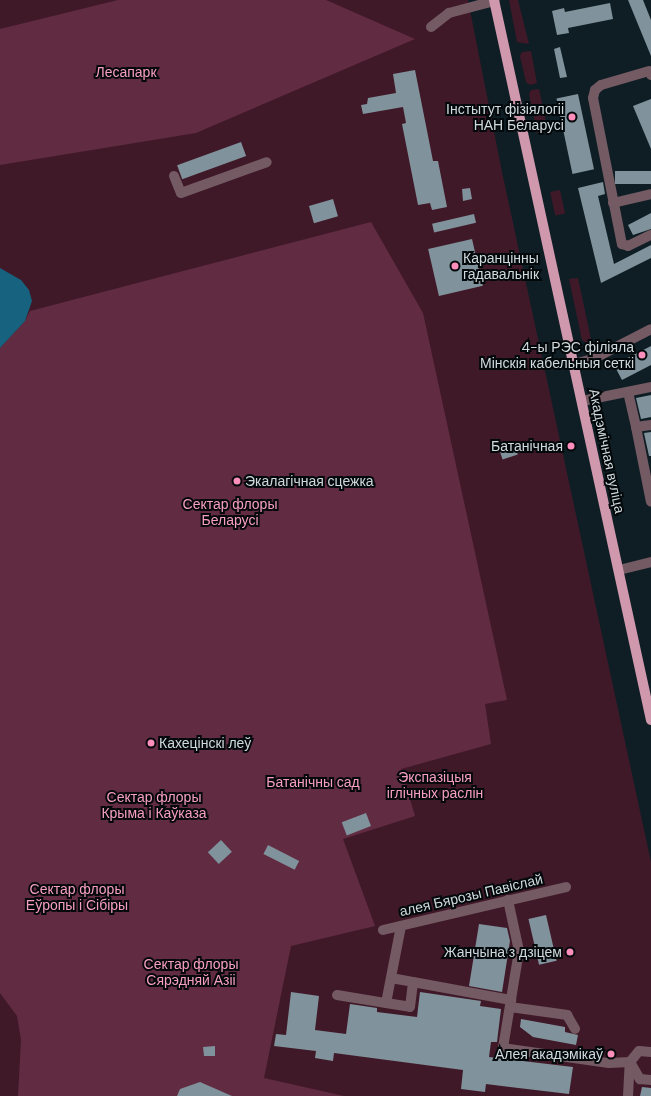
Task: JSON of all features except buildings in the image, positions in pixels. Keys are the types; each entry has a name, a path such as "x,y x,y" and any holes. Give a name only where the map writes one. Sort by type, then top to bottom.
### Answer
{"main road":[{"name":"Акадэмічная вуліца","path":"494,0 651,720"}],"street":[{"path":"431,28 449,13 494,0"},
{"path":"651,75 649,71 601,85 595,90 593,98 622,244 628,246 651,235"},
{"path":"174,176 181,193 268,162"},
{"path":"613,203 651,194"},
{"path":"574,364 593,358 651,329"},
{"path":"582,401 651,387"},
{"path":"628,392 651,502"},
{"path":"636,427 651,425"},
{"path":"619,570 651,562"},
{"name":"алея Бярозы Павіслай","path":"383,930 566,887"},
{"path":"508,900 519,951 503,1048 609,1063 630,1062"},
{"path":"386,1003 401,926"},
{"path":"391,978 567,1015 575,1029"},
{"path":"337,995 410,1007 413,982"},
{"path":"628,1096 630,1062 639,1051 651,1052"},
{"path":"630,1062 640,1079 651,1080"}],"green space":[{"name":"Батанічны сад","path":"0,0 468,0 502,172 651,862 651,1096 0,1096"},
{"name":"Лесапарк","path":"118,0 326,0 415,39 196,133 0,165 0,29"},
{"path":"509,0 518,0 529,44 517,42"},
{"path":"531,51 537,83 530,85 526,82 520,56 522,52"},
{"path":"539,89 548,131 537,133 529,94 531,90"},
{"path":"560,190 565,213 555,216 550,192"},
{"name":"Сектар флоры Беларусі","path":"371,222 423,313 507,700 485,704 491,744 401,769 415,816 343,839 375,926 291,946 264,1078 344,1096 18,1096 21,1040 17,1016 0,993 0,348 25,321 30,311"},
{"path":"578,278 592,344 589,345 582,340 569,279"}],"water":[{"path":"0,268 21,280 29,290 32,301 25,321 0,348"}],"place":[{"name":"Інстытут фізіялогіі НАН Беларусі","path":"572,117"},
{"name":"Каранцінны гадавальнік","path":"455,266"},
{"name":"4-ы РЭС філіяла Мінскія кабельныя сеткі","path":"642,355"},
{"name":"Батанічная","path":"571,446"},
{"name":"Экалагічная сцежка","path":"237,481"},
{"name":"Кахецінскі леў","path":"151,743"},
{"name":"Жанчына з дзіцем","path":"570,952"},
{"name":"Алея акадэмікаў","path":"611,1054"}],"park label":[{"name":"Экспазіцыя іглічных раслін","path":"435,786"},
{"name":"Сектар флоры Крыма і Каўказа","path":"154,806"},
{"name":"Сектар флоры Еўропы і Сібіры","path":"77,898"},
{"name":"Сектар флоры Сярэдняй Азіі","path":"191,972"}]}
